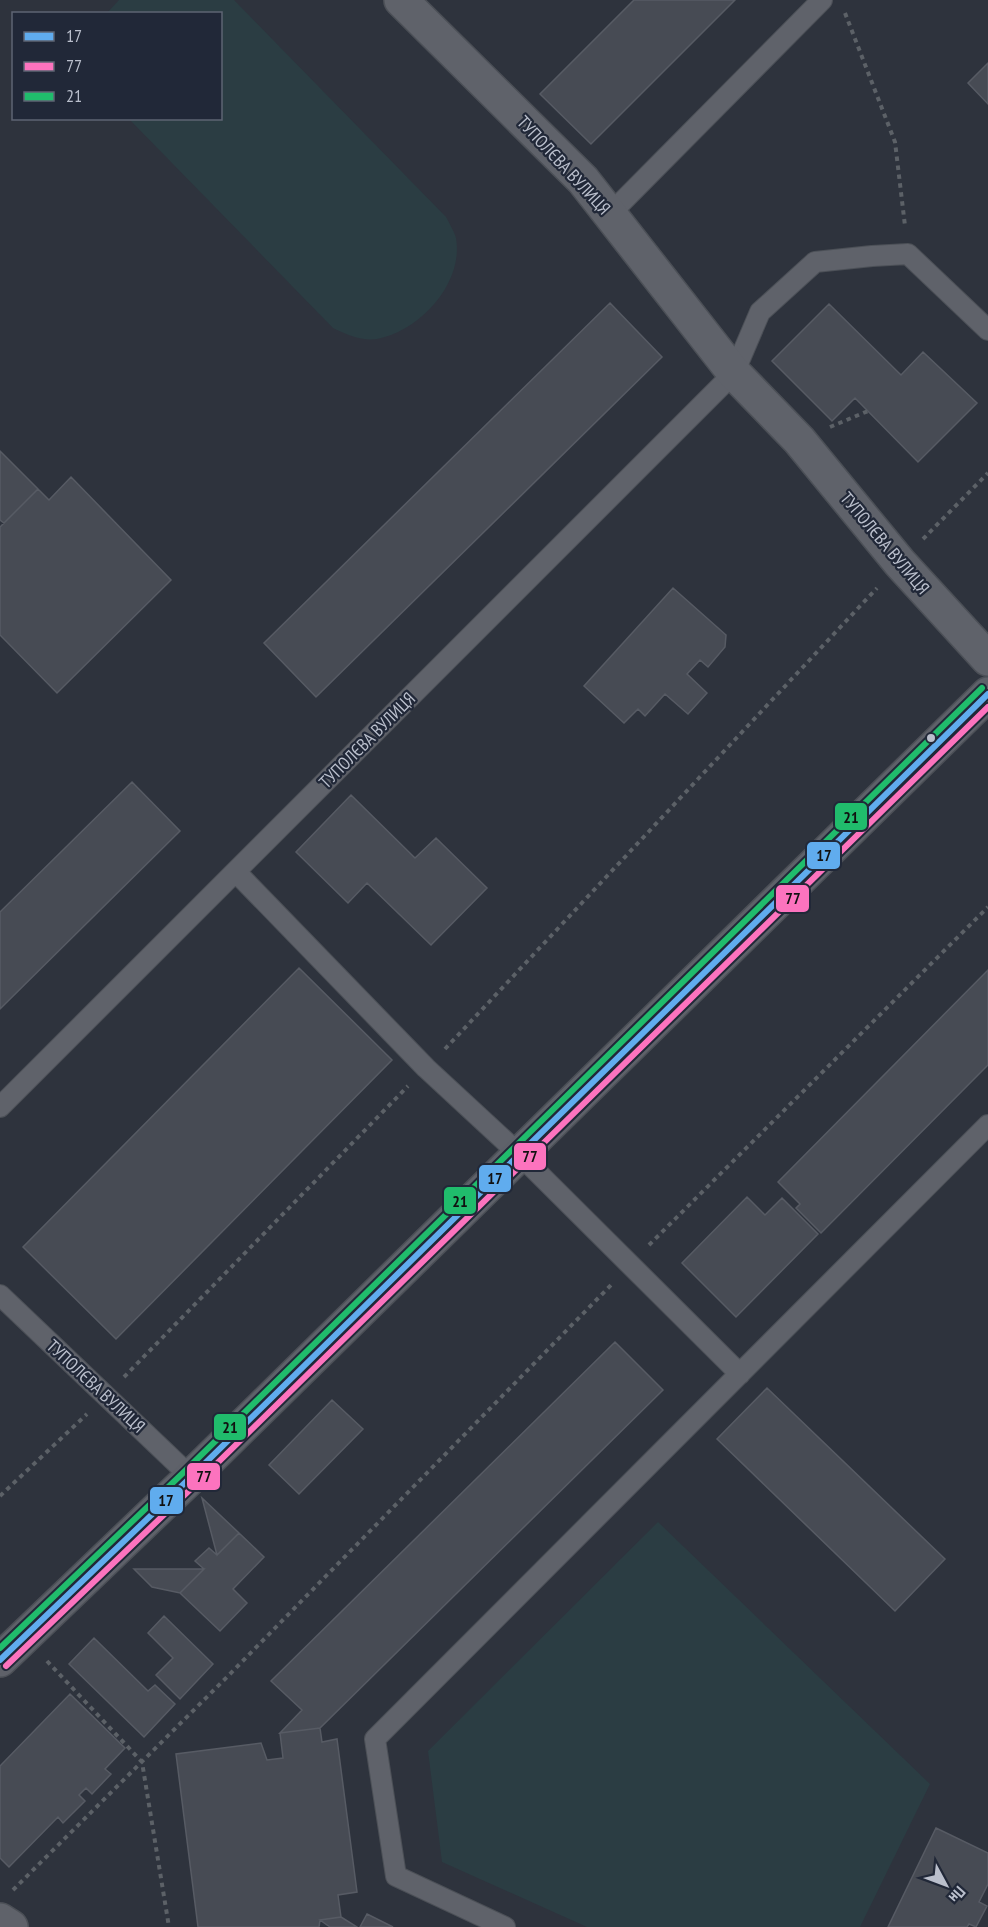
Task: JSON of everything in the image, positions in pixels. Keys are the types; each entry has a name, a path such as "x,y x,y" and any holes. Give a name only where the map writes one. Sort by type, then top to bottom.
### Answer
{"main road":[{"path":"0,1660 192,1477 988,694"}],"street":[{"name":"ТУПОЛЄВА ВУЛИЦЯ","path":"401,0 583,180 734,373 799,440 900,563 988,659"},
{"path":"4,1908 10,1927"}],"lane":[{"path":"610,214 822,0"},
{"path":"908,254 988,330"},
{"name":"ТУПОЛЄВА ВУЛИЦЯ","path":"0,1107 734,373 760,312 815,262 908,254"},
{"path":"236,872 426,1068 519,1154 740,1374"},
{"path":"505,1927 396,1876 375,1740 988,1125"},
{"name":"ТУПОЛЄВА ВУЛИЦЯ","path":"0,1295 192,1477"}],"path":[{"path":"845,11 895,142 908,254"},
{"path":"0,1496 105,1396 426,1068 900,563 988,473"},
{"path":"4,1908 142,1762 630,1265 988,907"},
{"path":"24,1637 142,1762 169,1927"}],"shaded area":[{"path":"119,0 234,0 446,217 456,238 457,255 446,288 436,302 409,326 377,339 355,337 333,328 130,120 222,120 222,12 108,12"},
{"path":"658,1522 930,1784 860,1927 587,1927 442,1862 428,1751"}],"building":[{"path":"634,0 735,0 591,144 540,94"},
{"path":"988,63 988,104 968,83"},
{"path":"610,303 662,357 316,697 264,643"},
{"path":"829,304 901,375 923,352 977,403 918,462 855,398 832,421 772,361"},
{"path":"0,451 38,489 4,523 0,520"},
{"path":"71,477 171,580 57,693 0,635 0,527 38,489 49,500"},
{"path":"673,588 726,635 725,647 708,667 700,660 687,674 707,693 688,714 665,694 645,716 638,709 624,723 584,686"},
{"path":"132,782 180,831 0,1009 0,912"},
{"path":"351,795 415,858 436,838 487,888 431,945 367,883 348,903 296,852"},
{"path":"299,968 392,1060 116,1339 23,1247"},
{"path":"988,970 988,1065 821,1233 796,1208 800,1204 778,1182"},
{"path":"747,1197 765,1215 782,1198 818,1234 736,1317 682,1263"},
{"path":"615,1342 663,1390 320,1728 280,1733 302,1710 271,1681"},
{"path":"767,1388 945,1559 895,1611 717,1439"},
{"path":"332,1400 363,1429 299,1494 269,1465"},
{"path":"202,1498 239,1533 217,1555"},
{"path":"239,1533 264,1557 233,1589 247,1603 220,1631 180,1593 204,1569 195,1561 209,1548 217,1555"},
{"path":"134,1569 204,1569 180,1593 152,1587"},
{"path":"164,1616 213,1664 180,1699 156,1675 173,1658 148,1633"},
{"path":"94,1638 148,1691 155,1685 175,1704 144,1737 69,1664"},
{"path":"70,1694 125,1748 105,1769 111,1774 92,1794 86,1788 79,1795 85,1801 63,1823 58,1817 9,1867 0,1858 0,1766"},
{"path":"320,1728 322,1742 337,1739 357,1892 338,1895 341,1917 320,1920 319,1927 198,1927 176,1754 261,1743 267,1760 283,1758 280,1733"},
{"path":"936,1828 988,1853 988,1884 979,1902 987,1906 976,1927 969,1924 967,1927 888,1927"},
{"path":"367,1914 393,1927 360,1927"},
{"path":"341,1917 357,1927 330,1927 320,1920"}],"transit line":[{"name":"21","path":"0,1648 185,1471 982,688"},
{"name":"17","path":"0,1660 191,1477 988,694"},
{"name":"77","path":"6,1666 197,1483 988,707"}]}
